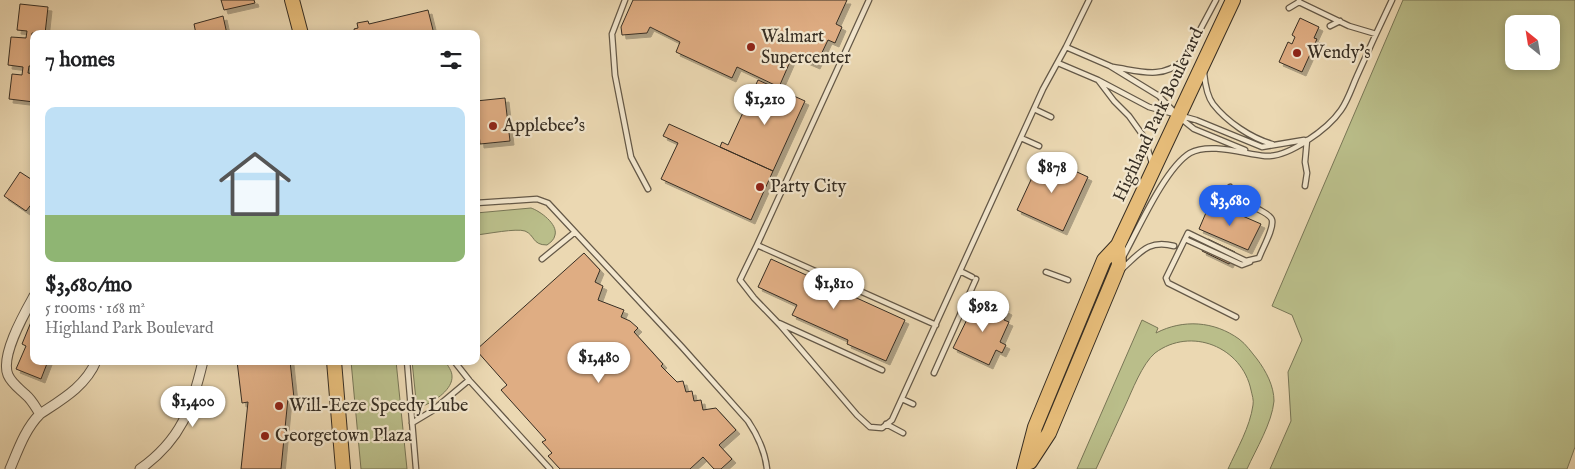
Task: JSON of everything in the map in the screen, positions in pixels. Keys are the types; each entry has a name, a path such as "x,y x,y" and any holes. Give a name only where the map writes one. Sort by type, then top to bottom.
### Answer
{"main road":[{"path":"292,0 300,28"},
{"name":"Highland Park Boulevard","path":"1025,469 1035,427 1104,260 1118,245 1233,0"},
{"name":"Highland Park Boulevard","path":"1025,469 1049,433 1117,270 1118,245"},
{"path":"334,365 343,469"}],"street":[{"path":"30,304 12,339 6,361 7,373 12,382 28,396 40,414"},
{"path":"10,469 29,427 40,414 88,378 94,365"},
{"path":"140,469 164,450 179,430 190,407 202,365"}],"lane":[{"path":"296,0 300,28"},
{"path":"625,0 612,34 615,75 631,157 648,189"},
{"path":"869,0 740,280 857,415 870,427 882,428 892,420 1043,89 1066,48 1088,0"},
{"path":"1110,66 1149,73 1166,71 1176,67 1184,60 1216,0"},
{"path":"1117,270 1165,179 1191,153 1201,149 1221,149 1268,156 1288,151 1324,128 1341,110 1392,0"},
{"path":"1289,8 1299,1 1349,26 1376,34"},
{"path":"1330,26 1340,21"},
{"path":"1066,48 1110,66 1159,96 1179,117 1194,129 1237,148 1268,156"},
{"path":"1203,62 1205,83 1212,102 1226,118 1245,132 1276,146"},
{"path":"1058,63 1098,80 1149,107 1179,117 1196,120 1262,147 1307,140"},
{"path":"1098,80 1114,101 1129,116 1144,137 1150,152 1153,171"},
{"path":"1034,109 1051,117"},
{"path":"1021,138 1039,146"},
{"path":"1305,186 1307,140"},
{"path":"1230,187 1235,199 1268,215 1272,220 1272,228 1259,258 1246,261 1188,234 1166,278 1168,283 1236,316"},
{"path":"480,204 537,199 548,203 748,421 756,434 765,456 767,469"},
{"path":"542,259 575,232"},
{"path":"1117,270 1147,246 1158,244 1174,246"},
{"path":"757,245 936,325"},
{"path":"934,373 974,278 960,271"},
{"path":"1046,272 1068,280"},
{"path":"776,321 882,370"},
{"path":"407,365 416,469"},
{"path":"457,365 550,469"},
{"path":"412,423 432,411 469,380"},
{"path":"902,399 913,404"},
{"path":"886,424 903,433"}],"green space":[{"path":"1403,0 1575,0 1575,447 1567,469 1270,469 1291,421 1288,372 1302,340 1292,315 1272,306"},
{"path":"531,208 551,222 554,227 555,237 547,245 542,245 536,242 528,233 521,230 480,234 480,213"},
{"path":"1142,320 1158,328 1156,333 1166,328 1188,324 1219,328 1242,341 1260,364 1271,384 1274,401 1267,427 1247,469 1228,469 1246,430 1253,405 1246,375 1237,362 1226,352 1213,345 1184,341 1169,345 1150,358 1138,378 1096,469 1077,469"},
{"path":"351,365 396,365 407,469 361,469"},
{"path":"412,365 447,365 451,372 452,381 447,390 434,401 425,405 421,405 416,400"}],"building":[{"path":"221,0 254,0 255,3 224,10"},
{"name":"Walmart Supercenter","path":"633,0 847,0 836,24 842,27 835,43 828,40 816,65 793,55 779,87 737,67 732,78 676,52 680,42 650,27 647,33 622,35 621,27"},
{"path":"20,4 48,7 45,30 30,30 30,66 28,73 30,73 30,102 9,99 12,74 22,75 23,67 8,65 11,37 26,38 27,31 17,30"},
{"path":"428,10 433,30 354,30 358,28 357,23 368,21 369,24"},
{"path":"223,16 226,30 195,30 194,24"},
{"name":"Wendy's","path":"1300,18 1319,27 1314,38 1317,39 1302,72 1279,62 1288,42 1292,44 1295,37 1292,35"},
{"path":"758,80 805,101 773,171 720,147 722,142 728,145"},
{"name":"Applebee's","path":"505,98 510,141 480,144 480,101"},
{"path":"669,124 773,171 751,220 661,179 678,143 663,136"},
{"path":"1042,156 1088,177 1063,231 1017,210"},
{"path":"20,172 30,178 30,206 26,211 4,196"},
{"path":"1222,207 1261,224 1248,250 1199,229 1208,208"},
{"path":"1208,239 1235,252 1229,264 1202,251"},
{"path":"584,253 600,270 595,282 603,286 598,300 624,310 621,317 630,321 638,328 634,332 663,364 661,366 677,382 683,381 686,392 692,391 694,401 701,400 703,410 716,408 736,430 719,445 732,459 721,469 714,469 703,457 690,469 560,469 548,456 552,453 542,442 546,440 501,390 507,385 480,355 480,346"},
{"path":"771,259 905,320 886,361 847,344 848,340 792,315 797,305 758,287"},
{"path":"976,301 986,305 984,308 989,310 992,303 1008,311 1004,320 1009,322 1000,342 1006,345 1002,353 996,350 989,365 953,348"},
{"path":"30,324 30,365 46,365 41,379 16,369 26,346 22,344"},
{"name":"Georgetown Plaza","path":"237,365 290,365 294,398 288,398 281,469 241,469 248,402 242,403"}],"place":[{"name":"Walmart Supercenter","path":"751,47"},
{"name":"Wendy's","path":"1297,53"},
{"name":"Applebee's","path":"493,126"},
{"name":"Party City","path":"760,187"},
{"name":"Will-Eeze Speedy Lube","path":"279,406"},
{"name":"Georgetown Plaza","path":"265,436"}]}
